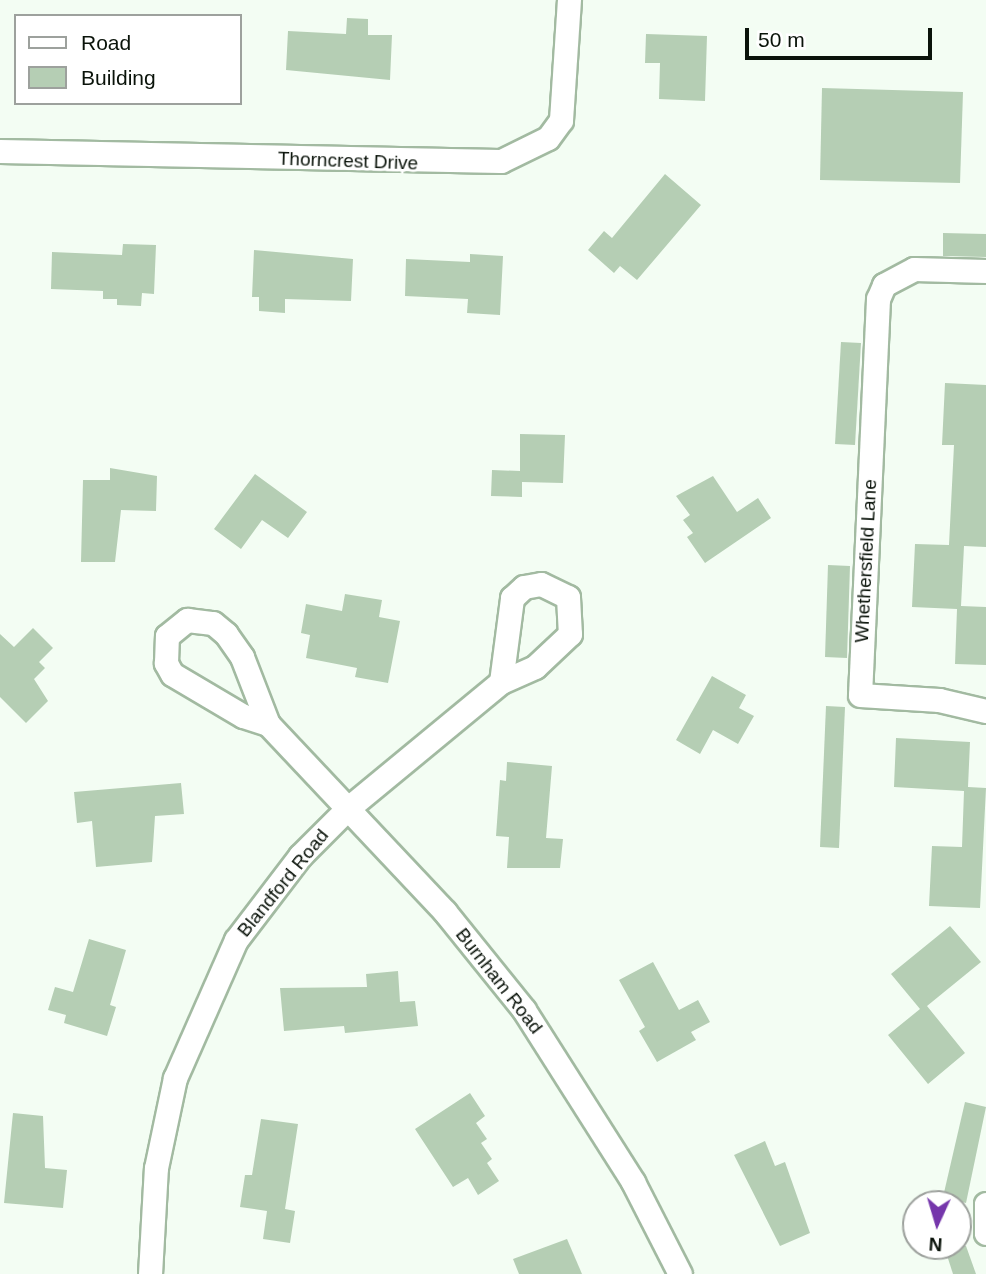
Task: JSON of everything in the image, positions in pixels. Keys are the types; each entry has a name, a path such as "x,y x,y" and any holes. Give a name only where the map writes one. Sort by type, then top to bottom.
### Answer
{"street":[{"name":"Thorncrest Drive","path":"0,151 501,161 548,138 561,120 569,0"},
{"name":"Whethersfield Lane","path":"986,271 914,269 884,285 878,299 860,695 939,700 986,711"},
{"path":"200,620 226,634 242,657 268,724 243,716 172,674 164,649 175,625 200,620"},
{"name":"Blandford Road","path":"150,1274 166,1111 212,987 264,902 347,808 501,682"},
{"name":"Burnham Road","path":"268,724 445,912 524,1010 634,1182 680,1274"},
{"path":"986,1204 986,1233"}],"building":[{"path":"347,18 368,19 368,35 392,35 390,80 286,70 288,31 346,34"},
{"path":"646,34 707,36 705,101 659,99 660,63 645,63"},
{"path":"822,88 963,92 960,183 820,180"},
{"path":"665,174 701,205 637,280 620,266 614,273 588,250 604,231 612,238"},
{"path":"943,233 986,234 986,257 943,256"},
{"path":"123,244 156,245 154,294 142,293 141,306 117,305 117,299 103,299 103,291 51,289 52,252 122,255"},
{"path":"254,250 353,259 351,301 285,299 285,313 259,311 259,297 252,297"},
{"path":"470,254 503,256 500,315 467,313 468,299 405,296 406,259 470,262"},
{"path":"841,342 861,343 855,445 835,444"},
{"path":"945,383 986,385 986,547 964,546 961,606 986,607 986,665 955,664 957,609 912,607 915,544 949,545 954,445 942,445"},
{"path":"520,434 565,435 563,483 522,482 522,497 491,496 492,470 520,471"},
{"path":"110,468 157,476 156,511 121,510 115,562 81,562 83,480 110,480"},
{"path":"255,474 307,512 288,538 262,520 241,549 214,529"},
{"path":"713,476 737,512 758,498 771,518 705,563 687,537 693,533 683,520 690,515 676,496"},
{"path":"828,565 850,566 847,658 825,657"},
{"path":"345,594 382,600 379,617 400,621 388,683 355,677 357,668 306,658 310,635 301,633 306,604 342,611"},
{"path":"33,628 53,648 39,662 45,668 34,679 48,701 26,723 0,697 0,634 14,647"},
{"path":"712,676 746,695 739,708 754,716 738,744 713,730 700,754 676,740"},
{"path":"826,706 845,707 839,848 820,847"},
{"path":"896,738 970,742 968,787 986,788 980,908 929,906 932,846 962,847 964,791 894,787"},
{"path":"507,762 552,766 546,838 563,839 560,868 507,868 509,837 496,836 500,780 506,781"},
{"path":"181,783 184,814 155,816 152,862 96,867 92,821 77,823 74,792"},
{"path":"950,926 981,962 927,1006 965,1053 928,1084 888,1035 920,1009 891,974"},
{"path":"89,939 126,950 110,1005 116,1007 107,1036 64,1023 66,1015 48,1010 55,987 73,992"},
{"path":"653,962 679,1010 698,1000 710,1022 691,1032 696,1040 657,1062 639,1031 645,1027 619,980"},
{"path":"398,971 400,1002 415,1001 418,1026 345,1033 344,1026 284,1031 280,988 367,987 366,974"},
{"path":"470,1093 485,1116 476,1123 487,1139 481,1143 492,1159 487,1163 499,1181 478,1195 468,1178 453,1187 415,1129"},
{"path":"965,1102 986,1107 969,1190 945,1190"},
{"path":"13,1113 43,1116 45,1168 67,1170 63,1208 4,1203"},
{"path":"261,1119 298,1124 285,1209 295,1211 290,1243 263,1239 267,1211 240,1207 245,1175 252,1175"},
{"path":"765,1141 775,1166 785,1162 810,1233 780,1246 734,1155"},
{"path":"567,1239 582,1274 519,1274 513,1259"},
{"path":"948,1260 971,1260 976,1274 953,1274"}]}
